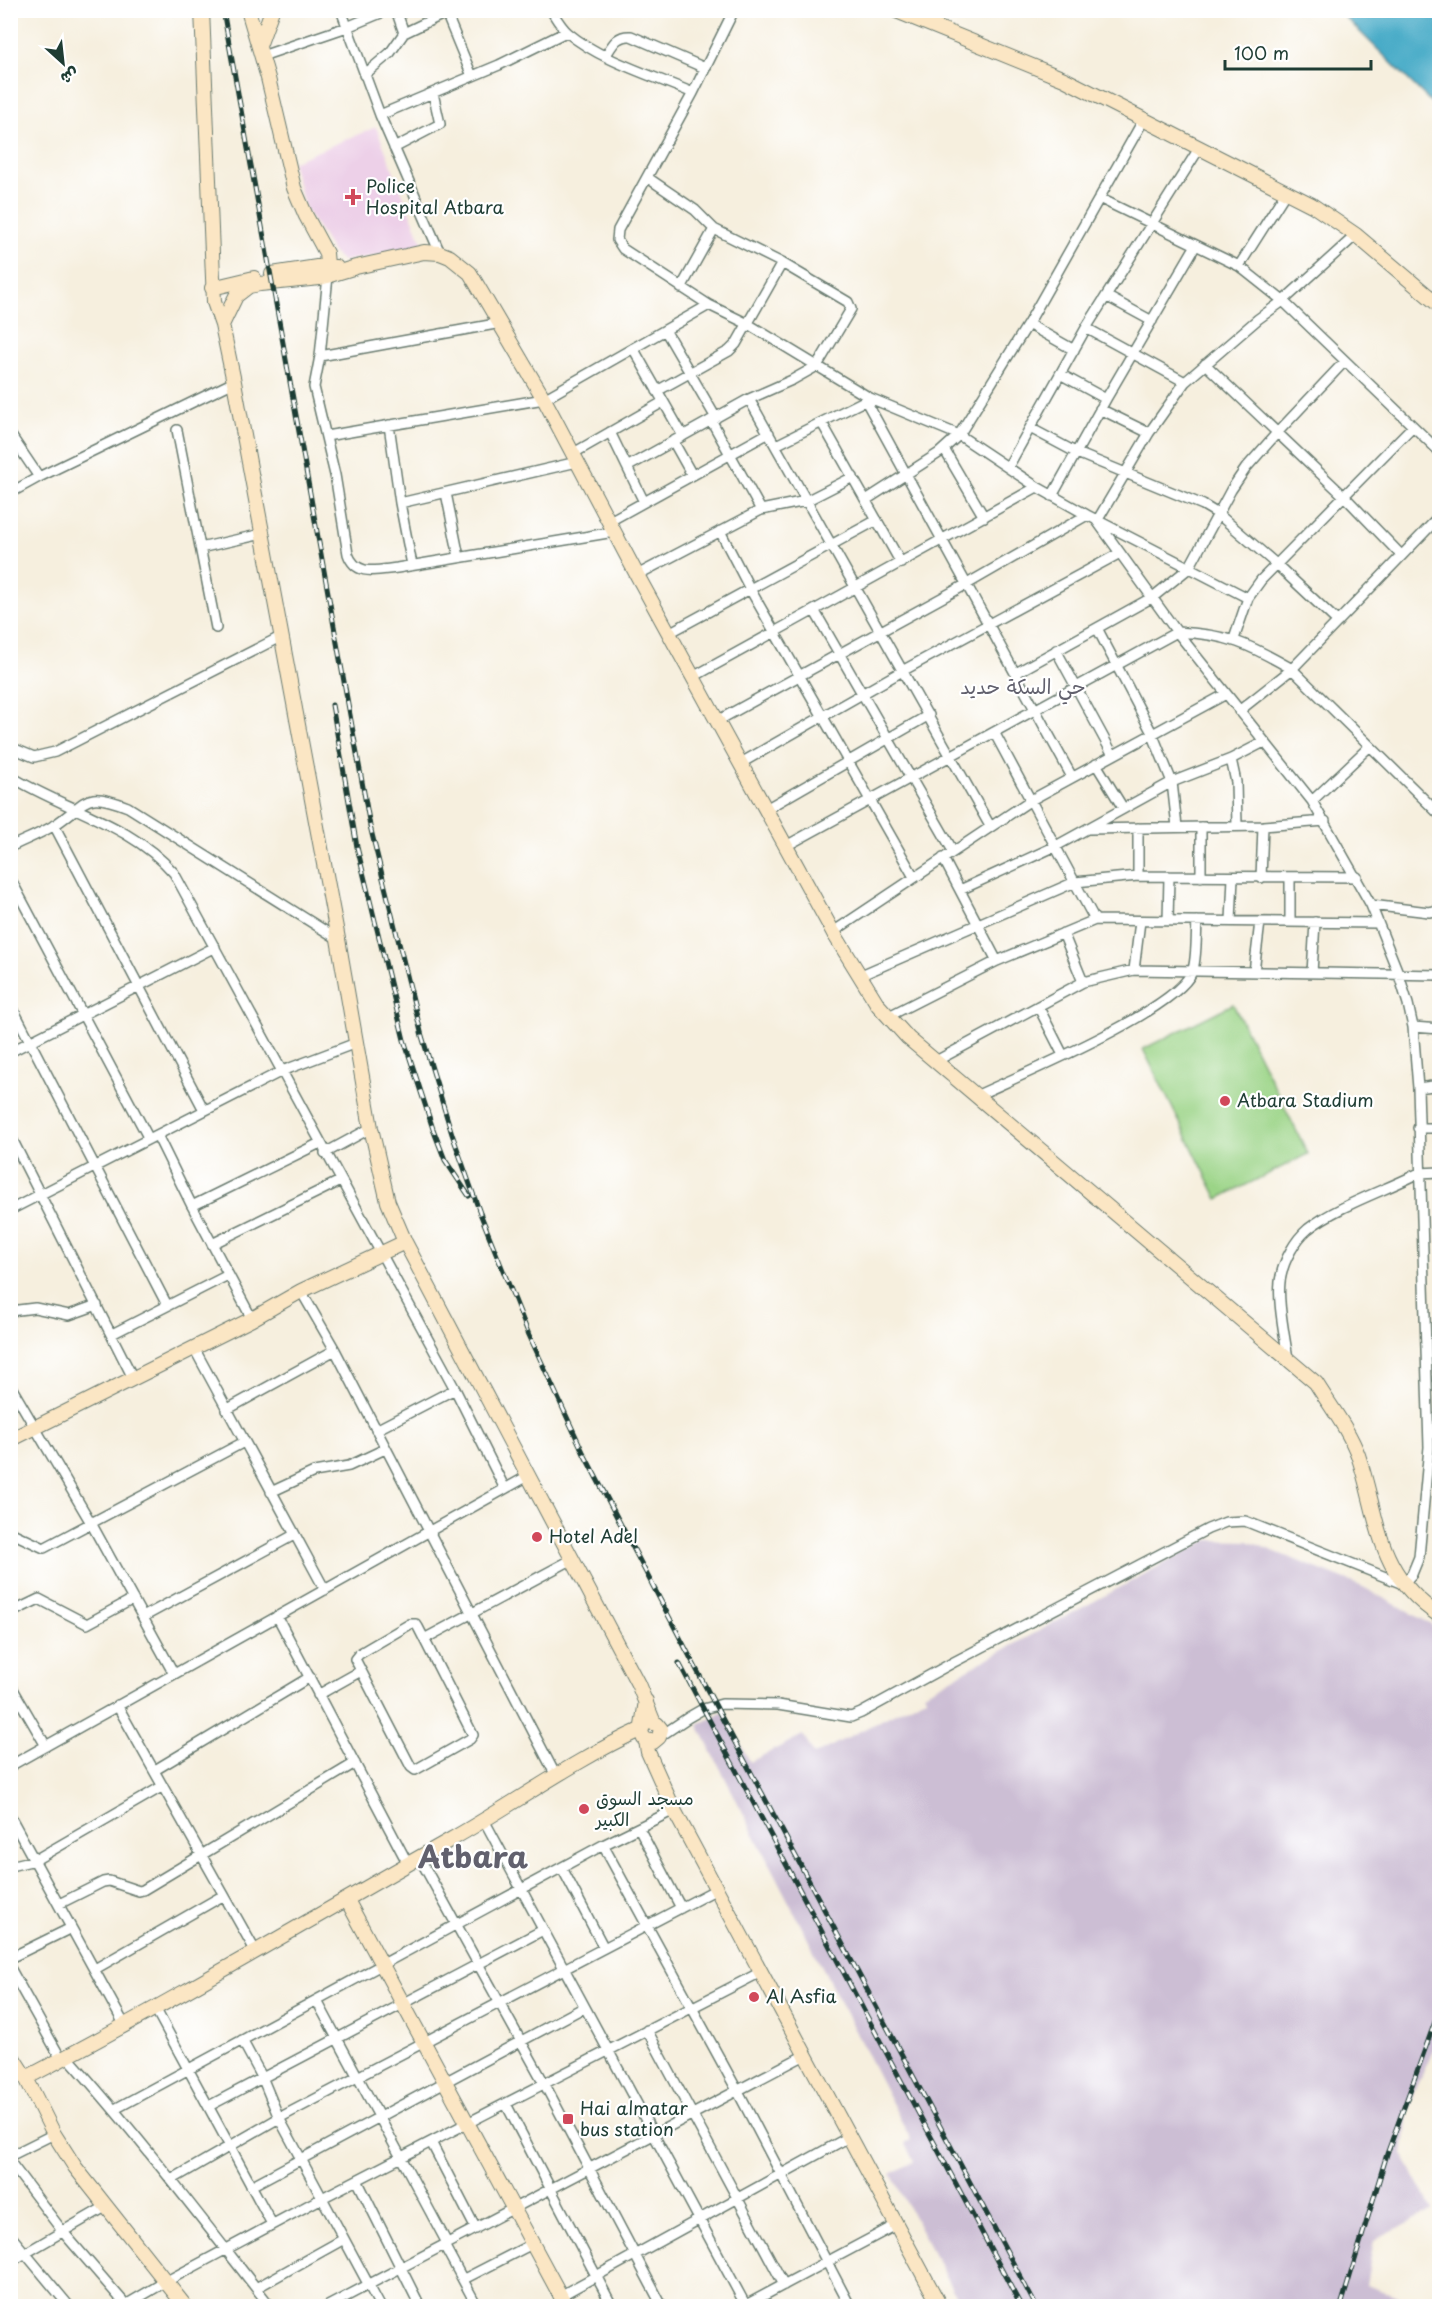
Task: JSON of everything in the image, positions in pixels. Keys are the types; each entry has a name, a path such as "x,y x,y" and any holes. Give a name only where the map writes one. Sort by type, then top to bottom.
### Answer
{"main road":[{"path":"202,10 209,145 212,288 234,382 371,1128 388,1202 405,1242 646,1701 660,1774 674,1810 940,2307"},
{"path":"248,10 261,51 294,188 326,253 328,271"},
{"path":"261,51 272,10"},
{"path":"894,10 1064,79 1286,192 1331,217 1356,235 1440,306"},
{"path":"222,324 236,296 249,286 424,252 440,253 450,257 470,273 544,399 637,575 833,932 887,1017 908,1038 1316,1383 1353,1446 1382,1544 1393,1570 1413,1596 1440,1616"},
{"path":"212,288 272,274 328,271"},
{"path":"10,1440 194,1348 301,1291 405,1242"},
{"path":"19,2071 64,2057 347,1900 484,1820 555,1774 610,1746 651,1732"},
{"path":"347,1900 563,2301"},
{"path":"10,2053 54,2134 75,2167 185,2307"}],"street":[{"path":"341,10 380,115 440,253"},
{"path":"261,51 347,27 388,10"},
{"path":"396,10 404,33"},
{"path":"551,10 566,32 606,55 693,93"},
{"path":"734,10 693,93 618,230 617,240 623,249 708,305 748,324 868,399 959,435 1052,496 1248,598"},
{"path":"364,75 390,52 404,33 449,12 472,76"},
{"path":"380,115 472,76 566,32"},
{"path":"606,55 615,41 623,36 631,36 705,68"},
{"path":"394,148 440,124 433,93"},
{"path":"866,500 944,449 959,435 1028,324 1144,119"},
{"path":"1008,467 1086,328 1200,147"},
{"path":"627,467 749,399 817,366 850,313 850,305 782,263 714,229 695,210 648,178"},
{"path":"1239,266 1286,192"},
{"path":"1099,198 1239,266 1283,301 1440,452"},
{"path":"681,288 714,229"},
{"path":"1097,521 1149,433 1185,382 1258,319 1283,301 1356,235"},
{"path":"1052,496 1196,245"},
{"path":"657,391 729,351 736,344 782,263"},
{"path":"328,271 320,356 314,387 334,467 352,563 357,568 369,570 412,566 611,527 644,502 769,433"},
{"path":"1106,296 1152,321"},
{"path":"326,436 544,399 708,305"},
{"path":"320,356 501,323"},
{"path":"1028,324 1074,350"},
{"path":"1086,328 1185,382"},
{"path":"666,330 761,510"},
{"path":"633,348 683,436"},
{"path":"1016,673 1153,597 1189,567 1231,490 1277,433 1345,361"},
{"path":"1205,364 1345,497 1401,555"},
{"path":"1060,374 1106,399"},
{"path":"10,494 39,477 234,382"},
{"path":"749,399 952,755 990,826"},
{"path":"776,446 868,399"},
{"path":"868,399 1072,777"},
{"path":"400,503 575,458 610,432 663,402"},
{"path":"1100,409 1149,433"},
{"path":"822,423 901,563"},
{"path":"389,425 412,566"},
{"path":"1234,639 1248,598 1276,564 1413,426"},
{"path":"1029,428 1077,453 1203,505 1218,514 1338,622"},
{"path":"177,430 216,628"},
{"path":"610,432 644,502"},
{"path":"10,434 39,477"},
{"path":"674,441 692,475"},
{"path":"944,449 984,518"},
{"path":"637,575 761,510 806,501 853,477"},
{"path":"693,677 1037,487"},
{"path":"446,492 459,557"},
{"path":"717,721 967,584 1087,515"},
{"path":"1239,711 1292,669 1440,516"},
{"path":"669,633 877,520"},
{"path":"651,1732 703,1709 722,1704 778,1705 851,1717 1198,1534 1226,1522 1245,1521 1403,1584 1412,1574 1419,1557 1429,1447 1418,1088 1413,1027 1399,975 1371,905 1357,877 1312,801 1177,632 1097,521"},
{"path":"720,531 750,589 914,877"},
{"path":"200,548 262,534"},
{"path":"741,763 904,670 1120,553"},
{"path":"814,610 952,851"},
{"path":"1097,628 1152,733 1172,782 1177,827"},
{"path":"786,846 1177,632 1203,633 1234,639 1265,653 1292,669 1440,815"},
{"path":"10,747 34,757 54,752 282,636"},
{"path":"1056,650 1113,754"},
{"path":"833,932 1031,800 1226,694"},
{"path":"766,809 929,715"},
{"path":"994,732 1095,920"},
{"path":"960,890 1056,846 1172,782 1231,759 1264,742"},
{"path":"1312,801 1370,746"},
{"path":"1231,759 1236,782 1237,826"},
{"path":"1096,764 1123,808"},
{"path":"10,776 33,790 75,807 127,834 170,868 215,947 340,1181 382,1252 455,1389 505,1490"},
{"path":"10,847 54,825 75,807 95,797 128,807 338,939"},
{"path":"1086,829 1263,826 1325,821"},
{"path":"54,825 204,1110"},
{"path":"1201,826 1201,877"},
{"path":"1261,878 1263,826"},
{"path":"1138,828 1138,876"},
{"path":"943,858 997,961"},
{"path":"859,976 1075,882 1138,876 1357,877"},
{"path":"1168,921 1169,876"},
{"path":"1231,921 1233,877"},
{"path":"10,878 83,1016 192,1206 252,1318"},
{"path":"1290,878 1290,922"},
{"path":"1371,905 1429,912 1440,910"},
{"path":"887,1017 997,961 1095,920 1378,922"},
{"path":"1134,970 1140,921"},
{"path":"978,1095 1117,1029 1170,996 1192,971 1197,921"},
{"path":"1254,972 1260,922"},
{"path":"1312,973 1316,922"},
{"path":"1063,933 1083,982"},
{"path":"10,1052 215,947"},
{"path":"936,1061 1083,982 1134,970 1440,975"},
{"path":"10,1003 167,1305"},
{"path":"1038,1006 1063,1055"},
{"path":"1413,1027 1440,1029"},
{"path":"10,1210 282,1071 356,1043"},
{"path":"1418,1088 1440,1085"},
{"path":"325,1153 371,1128"},
{"path":"1418,1128 1440,1128"},
{"path":"10,1135 133,1378"},
{"path":"192,1206 320,1143"},
{"path":"1288,1359 1280,1277 1294,1246 1308,1229 1321,1221 1419,1173 1440,1172"},
{"path":"212,1244 340,1181"},
{"path":"112,1334 228,1275"},
{"path":"301,1291 335,1350 555,1774"},
{"path":"10,1311 35,1308 69,1315 97,1305"},
{"path":"194,1348 325,1590"},
{"path":"226,1410 335,1350"},
{"path":"10,1385 91,1523 174,1674"},
{"path":"376,1430 455,1389"},
{"path":"10,1532 44,1548 244,1442"},
{"path":"1429,1447 1440,1447"},
{"path":"271,1492 314,1472 349,1466 385,1449"},
{"path":"10,1766 430,1533 528,1476"},
{"path":"143,1617 294,1535"},
{"path":"424,1639 571,1560"},
{"path":"10,1613 39,1599 87,1624 133,1599"},
{"path":"277,1616 356,1763 456,1925 499,2002 662,2307"},
{"path":"410,1624 416,1624 424,1639 473,1735 470,1739 417,1769 411,1767 355,1664 356,1656 410,1624"},
{"path":"318,1695 359,1672"},
{"path":"155,1770 310,1677"},
{"path":"10,1684 46,1746"},
{"path":"117,1705 256,1952"},
{"path":"59,1904 109,1881 139,1891 143,1890 356,1763"},
{"path":"10,1866 35,1860 163,1786"},
{"path":"115,2109 603,1845 674,1810"},
{"path":"10,1815 124,2024"},
{"path":"484,1820 745,2306 896,2225"},
{"path":"639,1828 681,1908"},
{"path":"603,1845 690,2008 738,2092 850,2307"},
{"path":"562,1868 604,1948"},
{"path":"171,2180 279,2118 717,1889"},
{"path":"95,1969 224,1895"},
{"path":"10,1958 71,1928"},
{"path":"209,2106 543,1930"},
{"path":"10,1968 64,2057 115,2109 270,2307"},
{"path":"10,2162 63,2232 126,2306 165,2282 272,2224 761,1972"},
{"path":"317,2001 401,2157 477,2307"},
{"path":"155,2008 272,2224"},
{"path":"251,2186 583,2008"},
{"path":"647,2030 784,2284"},
{"path":"242,2040 262,2077 279,2118 380,2307"},
{"path":"328,2307 340,2303 368,2284 551,2190 651,2134 738,2092 805,2055"},
{"path":"506,2104 612,2307"},
{"path":"10,2156 54,2134"},
{"path":"563,2301 596,2277 634,2255 849,2137"},
{"path":"430,2142 476,2229"},
{"path":"357,2180 420,2307"},
{"path":"10,2262 105,2207"},
{"path":"10,2235 69,2307"},
{"path":"256,2288 344,2239"},
{"path":"464,2279 532,2244"}],"shaded area":[{"name":"Police Hospital Atbara","path":"376,127 424,247 343,261 335,255 305,208 292,162"},
{"path":"1208,1540 1248,1541 1363,1587 1431,1624 1439,1644 1439,2038 1417,2086 1408,2114 1403,2155 1433,2210 1374,2240 1366,2285 1427,2306 961,2306 891,2174 914,2162 905,2143 911,2140 698,1725 723,1712 750,1762 803,1735 814,1755 926,1697 924,1693"}],"green space":[{"path":"1233,1004 1308,1154 1218,1199 1143,1049"}],"water":[{"path":"1339,11 1439,11 1439,110"}],"railway":[{"path":"223,10 370,826 422,1036 452,1134 480,1213 529,1335 584,1454 723,1720 1036,2306"},
{"path":"332,705 357,847 404,1040 445,1160 469,1196"},
{"path":"679,1663 1021,2306"},
{"path":"1341,2306 1387,2154 1440,2008"}],"place":[{"name":"Police Hospital Atbara","path":"353,197"},
{"name":"Atbara Stadium","path":"1225,1101"},
{"name":"Hotel Adel","path":"537,1537"},
{"name":"مسجد السوق الكبير","path":"584,1809"},
{"name":"Al Asfia","path":"754,1997"},
{"name":"Hai almatar bus station","path":"568,2119"}],"district":[{"name":"حي السكة حديد","path":"1023,687"},
{"name":"Atbara","path":"473,1858"}]}
